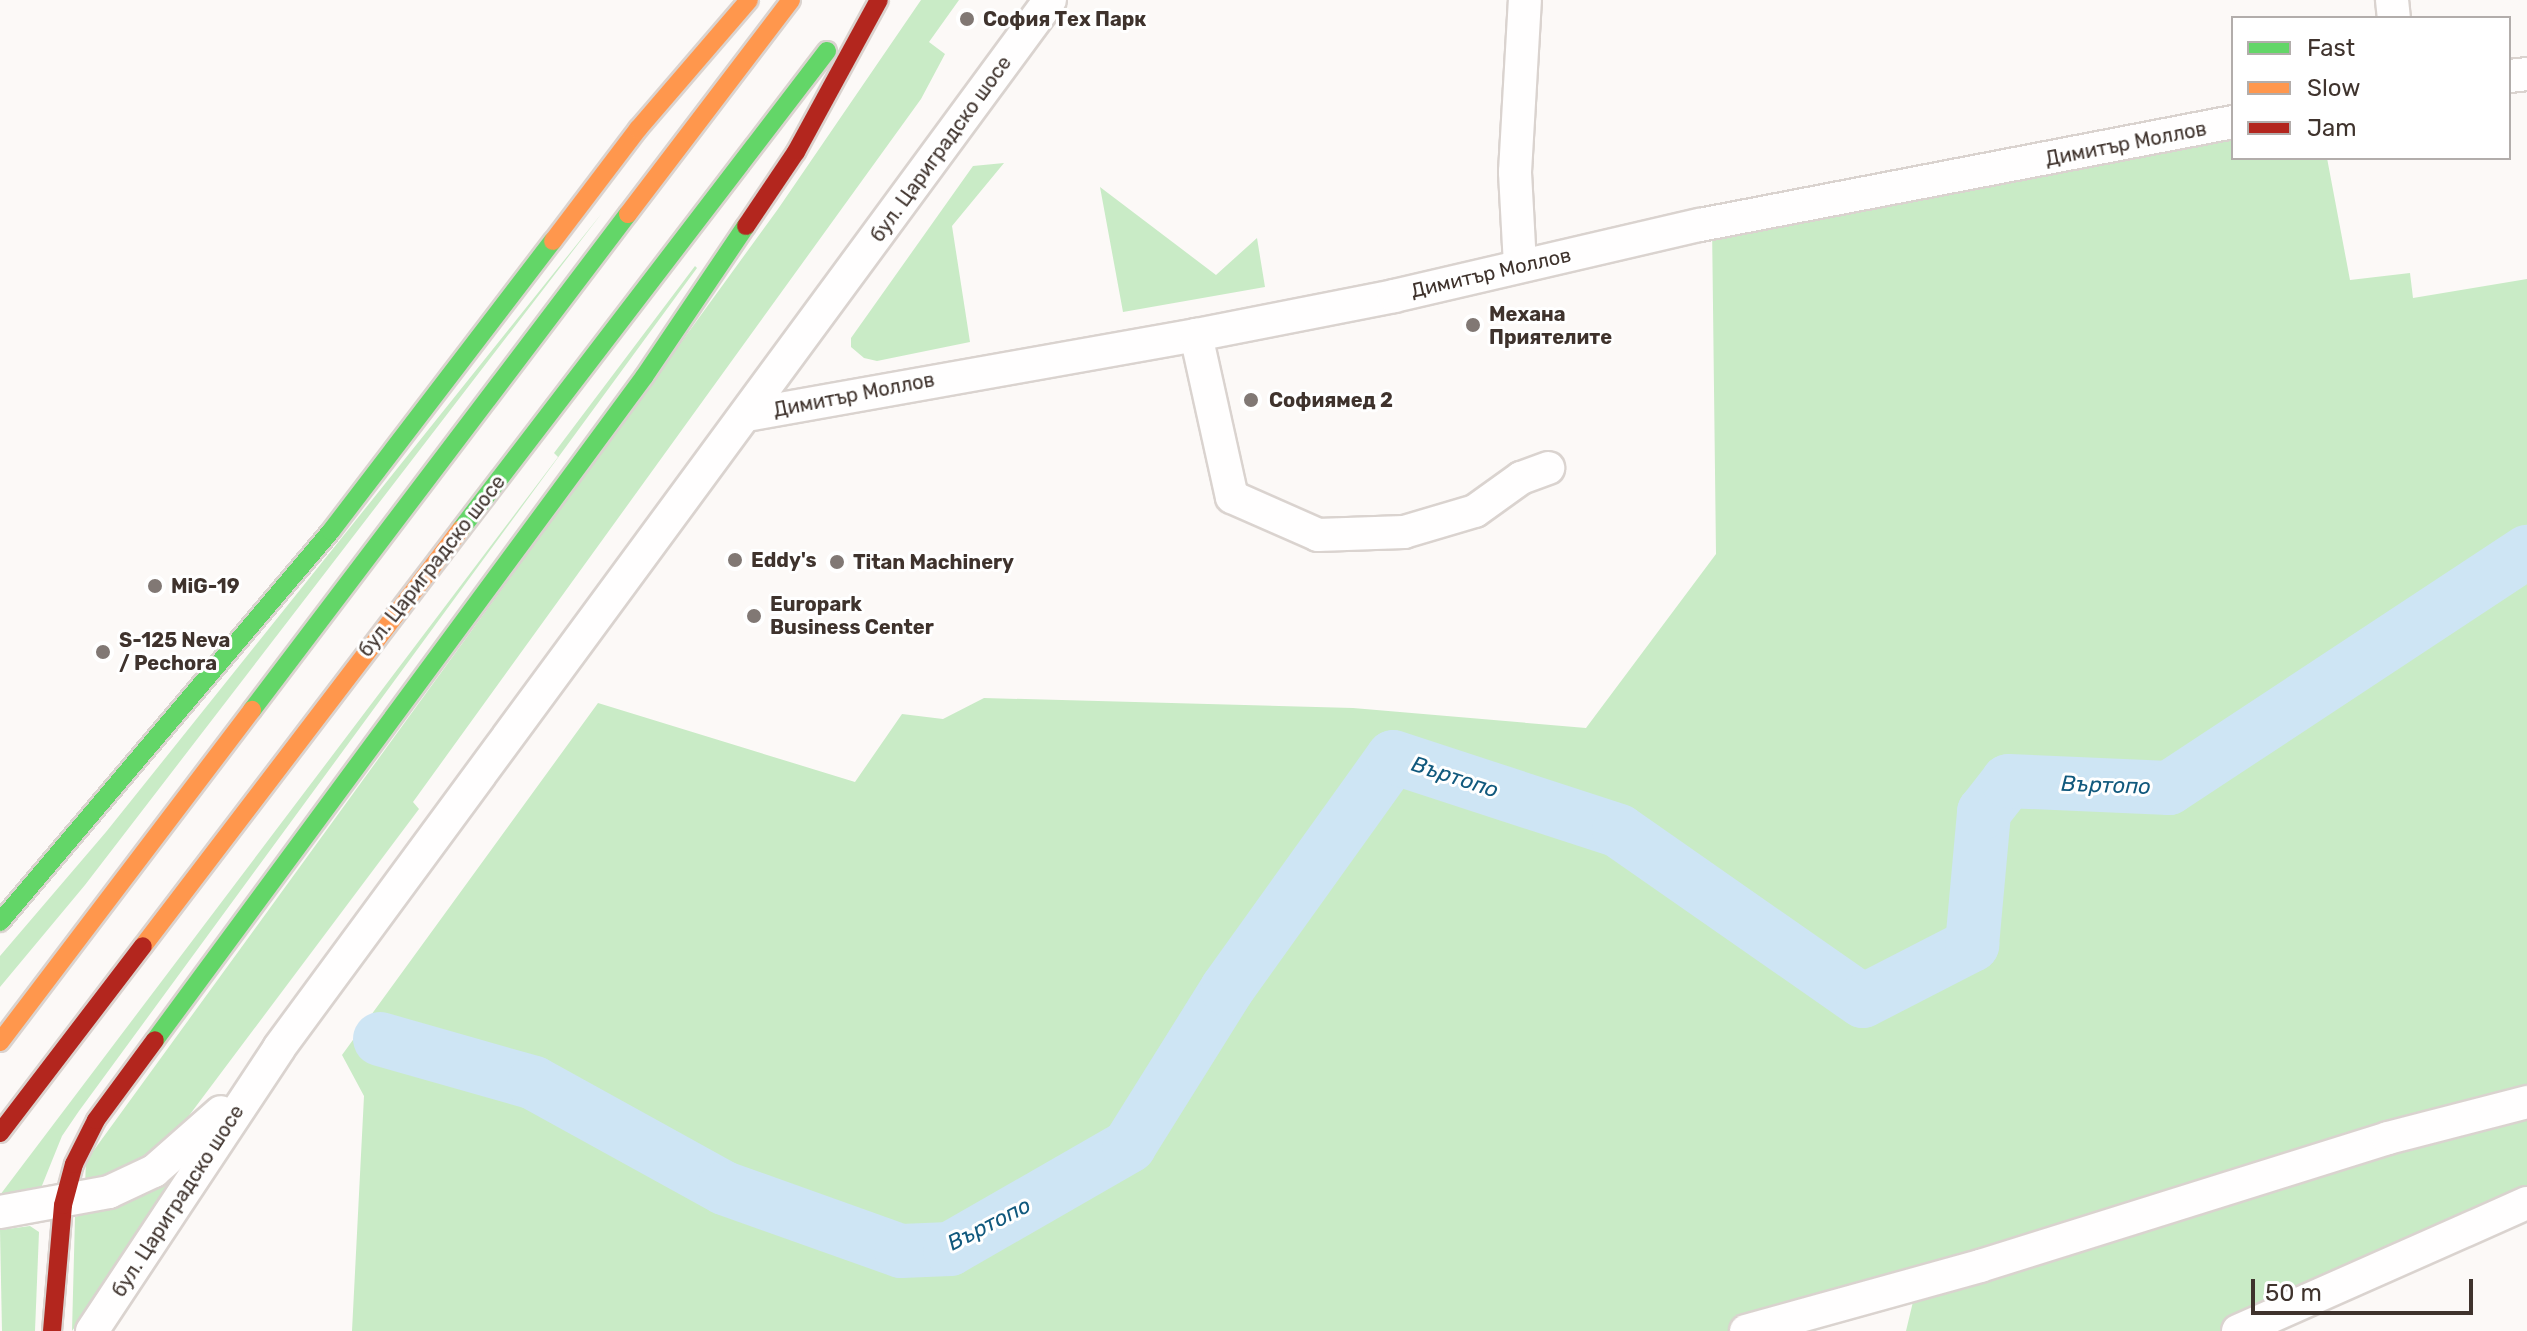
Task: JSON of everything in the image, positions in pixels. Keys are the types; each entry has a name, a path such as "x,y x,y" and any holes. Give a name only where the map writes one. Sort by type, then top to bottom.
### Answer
{"highway":[{"path":"0,922 331,531 638,129 749,0"},
{"path":"0,1042 268,694 791,0"},
{"name":"бул. Цариградско шосе","path":"0,1133 866,0"},
{"path":"52,1331 63,1205 74,1164 96,1120 644,377 796,152 879,0"}],"street":[{"name":"бул. Цариградско шосе","path":"92,1331 263,1070 1050,0"},
{"path":"1520,265 1515,172 1525,0"},
{"name":"Димитър Моллов","path":"747,415 1196,335 1520,265 2231,122"},
{"path":"1196,335 1232,497 1318,535 1404,532 1475,511 1521,478 1548,468"},
{"name":"бул. Цариградско шосе","path":"0,1212 63,1205 109,1192 154,1171 263,1070"},
{"path":"1746,1331 1980,1266 2388,1138 2527,1102"},
{"path":"2238,1331 2527,1203"}],"green space":[{"path":"921,0 959,0 929,42 945,54 921,99 413,802 419,809 176,1133 121,1171 85,1185 86,1161 778,209"},
{"path":"2231,122 2231,160 2327,160 2350,280 2410,273 2413,298 2527,279 2527,1203 2238,1331 1906,1331 1917,1285 1746,1331 352,1331 364,1096 342,1055 598,703 855,782 902,714 943,719 984,698 1353,708 1586,728 1716,554 1712,224"},
{"path":"1004,163 952,226 970,342 877,361 864,358 851,347 851,338 973,166"},
{"path":"1100,187 1216,275 1257,238 1265,287 1123,312"},
{"path":"602,213 85,885 0,987 0,956 106,832"},
{"path":"695,266 697,268 79,1111 62,1136 41,1188 0,1195 558,457 554,453"},
{"path":"196,1158 72,1331 75,1217 152,1191"},
{"path":"30,1226 39,1232 35,1331 2,1331 0,1230"}],"waterway":[{"name":"Въртопо","path":"380,1039 534,1083 724,1188 901,1251 950,1249 1129,1146 1227,989 1393,757 1619,831 1863,1001 1972,945 1984,812 2008,781 2169,788 2527,552"}],"traffic: fast":[{"path":"461,529 827,51"},
{"path":"252,710 628,214"},
{"path":"155,1040 644,377 746,226"},
{"path":"0,922 331,531 553,241"}],"traffic: slow":[{"path":"553,241 638,129 749,0"},
{"path":"628,214 791,0"},
{"path":"143,946 461,529"},
{"path":"0,1042 252,710"}],"traffic: jam":[{"path":"746,226 796,152 879,0"},
{"path":"0,1133 143,946"},
{"path":"52,1331 63,1205 74,1164 96,1120 155,1040"}],"place":[{"name":"София Тех Парк","path":"967,19"},
{"name":"Механа Приятелите","path":"1473,325"},
{"name":"Софиямед 2","path":"1251,400"},
{"name":"Eddy's","path":"735,560"},
{"name":"Titan Machinery","path":"837,562"},
{"name":"MiG-19","path":"155,586"},
{"name":"Europark Business Center","path":"754,616"},
{"name":"S-125 Neva / Pechora","path":"103,652"}]}
